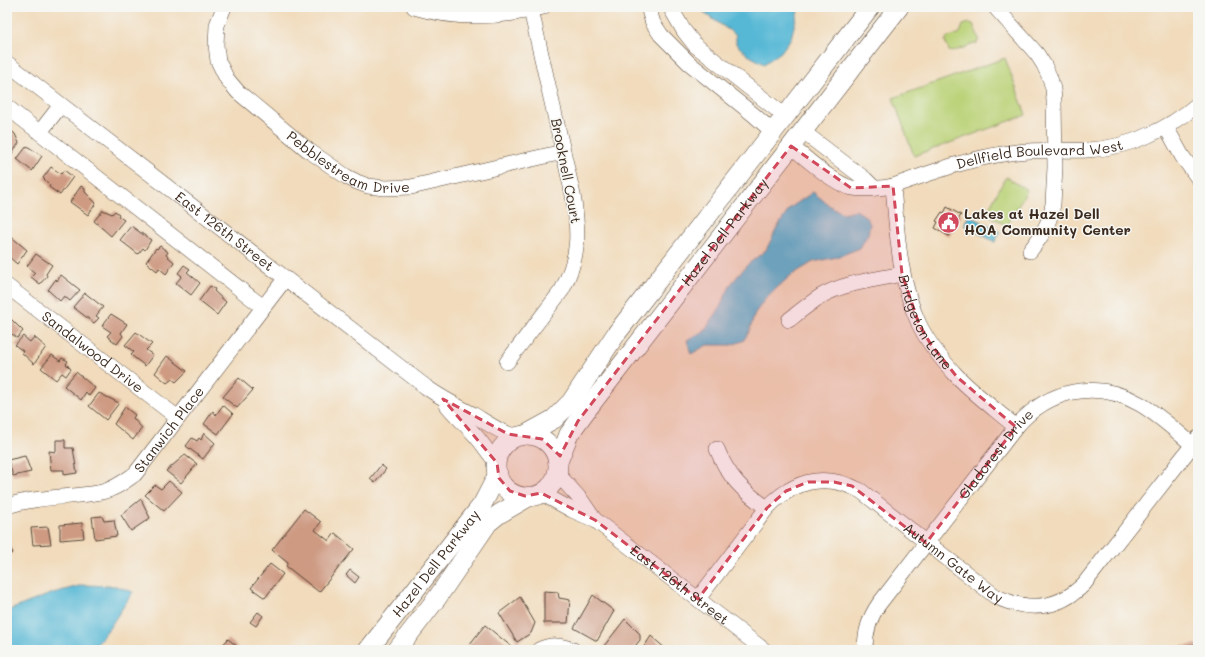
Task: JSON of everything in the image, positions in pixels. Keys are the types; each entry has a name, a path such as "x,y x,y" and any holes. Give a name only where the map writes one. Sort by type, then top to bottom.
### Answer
{"main road":[{"name":"Hazel Dell Parkway","path":"521,436 554,419 571,402 616,334 870,7"},
{"name":"Hazel Dell Parkway","path":"557,468 569,434 578,421 899,7"},
{"path":"521,436 536,437 547,442 554,451 557,468 553,483 536,495 520,495 510,491 502,483 497,468 499,453 505,444 521,436"},
{"name":"Hazel Dell Parkway","path":"368,650 474,515 484,500 497,468"},
{"name":"Hazel Dell Parkway","path":"397,650 437,598 488,523 499,514 536,495"}],"street":[{"name":"Pebblestream Drive","path":"224,7 217,26 216,45 218,61 227,79 238,92 308,150 347,177 357,182 368,186 385,188 411,187 563,152"},
{"path":"414,7 442,14 464,16 511,14 537,9"},
{"path":"648,7 653,23 661,35 683,58 773,132"},
{"path":"670,7 684,31 695,45 785,116"},
{"path":"995,7 1037,54 1047,71 1053,90 1055,150 1054,197 1052,214 1047,226 1030,251"},
{"name":"Brooknell Court","path":"507,362 562,290 568,279 574,260 578,225 537,9"},
{"name":"East 126th Street","path":"7,63 285,279 443,399 501,432 521,436"},
{"name":"Dellfield Boulevard West","path":"791,146 844,185 860,190 884,188 960,162 980,157 1030,150 1087,150 1108,148 1149,135 1166,127 1198,104"},
{"path":"40,132 61,105"},
{"path":"7,107 263,307"},
{"path":"1166,127 1182,156 1198,178"},
{"path":"802,131 865,179 874,188"},
{"name":"Bridgeton Lane","path":"893,186 902,274 911,306 919,324 930,343 957,376 1016,427"},
{"path":"789,320 821,296 838,288 902,274"},
{"name":"Stanwich Place","path":"7,506 37,499 103,492 125,482 135,474 285,279"},
{"name":"Sandalwood Drive","path":"7,286 178,418"},
{"name":"Gladcrest Drive","path":"865,650 865,639 868,625 874,612 1016,427 1033,411 1057,396 1080,391 1104,391 1141,404 1196,442"},
{"name":"East 126th Street","path":"443,399 457,417 479,440 497,468"},
{"name":"Autumn Gate Way","path":"698,599 767,508 777,498 796,485 822,481 845,484 861,491 984,588 1005,601 1028,606 1041,606 1055,603 1070,596 1084,584 1196,442"},
{"path":"717,449 723,464 732,478 742,489 767,508"},
{"name":"East 126th Street","path":"557,468 595,520"},
{"name":"East 126th Street","path":"536,495 595,520 764,650"},
{"path":"539,650 556,645 572,650"}],"highlighted area":[{"path":"791,146 851,188 893,186 902,274 919,324 930,343 957,377 1016,427 926,543 852,486 834,482 808,482 786,491 767,508 698,599 595,520 541,493 525,496 510,491 499,478 497,463 443,399 508,434 542,439 560,456 578,421"}],"green space":[{"path":"970,23 973,24 979,39 977,43 952,52 949,51 945,41 947,38 960,33 963,25"},
{"path":"1005,58 1026,115 914,156 893,98"},
{"path":"1006,177 1027,190 1007,226 986,213"}],"water":[{"path":"702,7 799,7 791,38 781,52 764,64 748,55 736,44 736,35 704,13"},
{"path":"813,192 830,206 843,213 856,210 865,216 870,224 868,234 860,248 837,257 813,262 790,276 766,298 755,313 749,332 743,341 731,345 707,345 691,354 687,340 704,331 718,311 731,284 747,265 766,250 777,228 790,208"},
{"path":"969,215 1000,232 995,242 964,225"},
{"path":"83,585 116,586 133,592 110,627 92,650 7,650 7,611 53,593"}],"building":[{"path":"7,127 15,134 19,143 11,155 7,152"},
{"path":"27,146 42,156 32,171 17,159"},
{"path":"51,167 61,174 64,170 73,177 60,195 49,187 50,185 43,178"},
{"path":"81,186 96,203 88,215 70,202"},
{"name":"Lakes at Hazel Dell HOA Community Center","path":"947,207 961,215 949,236 935,228 938,222 936,221 942,212 944,213"},
{"path":"103,210 112,214 115,211 119,214 118,216 124,220 111,236 94,221"},
{"path":"131,226 151,240 145,250 143,248 138,254 120,240"},
{"path":"9,235 27,250 17,264 7,255 7,238"},
{"path":"160,246 168,252 166,255 174,262 166,274 159,268 157,271 146,262 156,248 157,249"},
{"path":"36,254 52,265 46,274 47,276 40,284 31,277 35,273 27,266"},
{"path":"184,265 190,269 187,272 200,283 191,295 176,283 182,276 178,273"},
{"path":"61,275 80,290 70,301 64,296 60,301 48,290"},
{"path":"210,286 215,289 214,291 226,302 217,315 199,301"},
{"path":"85,293 103,307 96,316 99,318 94,323 73,307"},
{"path":"111,314 127,324 121,333 123,336 117,344 107,336 111,332 102,326"},
{"path":"10,318 23,331 17,338 12,334 7,341 7,321"},
{"path":"136,332 152,344 146,350 153,355 145,366 131,355 134,352 125,345"},
{"path":"23,336 30,342 34,337 46,347 34,364 22,353 23,351 15,345"},
{"path":"52,355 60,361 62,358 68,361 66,364 71,369 66,376 62,373 56,380 41,368"},
{"path":"167,356 187,371 176,382 172,379 167,383 155,373"},
{"path":"76,372 95,388 89,396 86,392 81,400 64,386"},
{"path":"239,378 253,390 237,408 223,397"},
{"path":"99,393 119,403 106,420 89,406"},
{"path":"223,405 233,414 218,434 204,424 213,411 216,415"},
{"path":"125,407 135,415 133,418 142,428 133,440 114,424"},
{"path":"204,433 215,443 203,459 186,446 192,438 197,441 199,438 201,440"},
{"path":"56,440 65,440 65,448 73,448 77,473 64,475 64,470 51,470 49,451 56,452"},
{"path":"185,455 197,464 181,483 166,471"},
{"path":"25,456 31,472 13,476 8,460"},
{"path":"381,465 386,469 375,483 370,479"},
{"path":"169,481 182,492 164,511 145,495 155,485 161,489"},
{"path":"141,499 150,518 131,531 121,515"},
{"path":"304,509 321,522 315,530 329,541 335,533 354,549 319,592 286,566 288,563 272,550"},
{"path":"102,516 104,521 114,520 117,536 95,539 92,517"},
{"path":"82,523 84,538 60,540 60,525"},
{"path":"48,527 51,544 33,545 31,528"},
{"path":"7,541 13,553 7,555"},
{"path":"270,564 283,574 265,598 251,588"},
{"path":"350,570 359,577 355,583 346,575"},
{"path":"544,591 558,592 559,598 570,600 568,623 544,623"},
{"path":"593,595 614,611 597,641 574,628"},
{"path":"520,597 535,623 531,633 517,642 499,613"},
{"path":"258,612 263,616 256,626 250,622"},
{"path":"625,619 640,634 640,640 632,650 609,650 604,646"},
{"path":"485,625 512,647 510,650 474,650 469,645"},
{"path":"651,636 667,650 642,650"},
{"path":"228,639 237,646 234,650 225,650 221,647"},
{"path":"1198,644 1198,650 1176,650 1175,647"}],"place":[{"name":"Lakes at Hazel Dell HOA Community Center","path":"948,222"}]}
